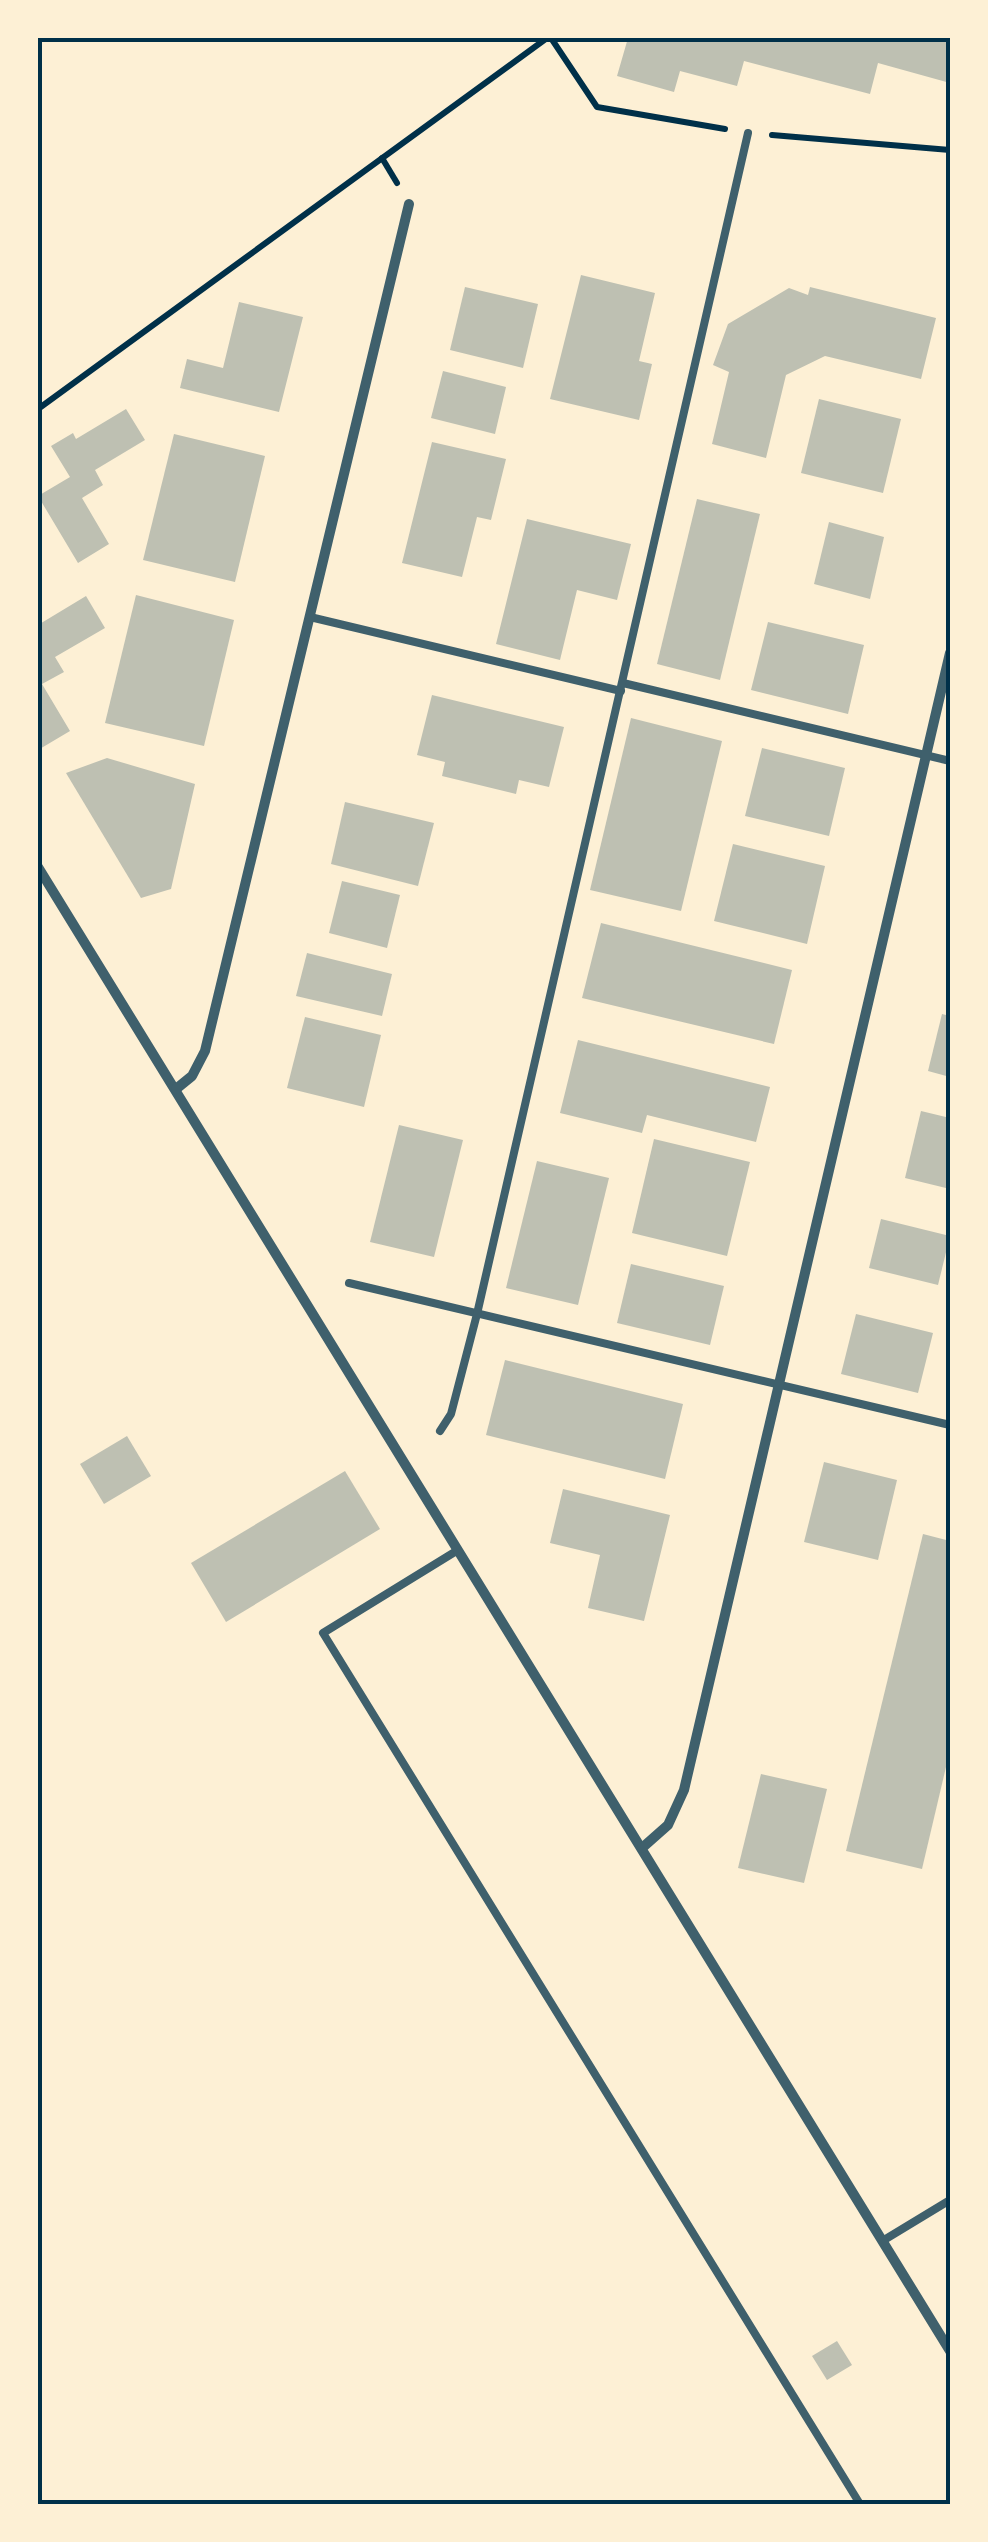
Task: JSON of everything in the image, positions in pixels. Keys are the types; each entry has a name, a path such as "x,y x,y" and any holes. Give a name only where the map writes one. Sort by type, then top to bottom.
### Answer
{"street":[{"path":"176,1089 192,1076 205,1051 409,204"},
{"path":"642,1848 668,1825 684,1790 950,653"},
{"path":"38,867 950,2349"}],"lane":[{"path":"440,1431 452,1414 476,1314 748,133"},
{"path":"310,617 950,761"},
{"path":"349,1283 950,1425"},
{"path":"458,1550 324,1632 860,2504"},
{"path":"884,2240 950,2200"}],"path":[{"path":"38,409 547,38"}],"building":[{"path":"628,38 950,38 950,83 878,63 870,94 744,61 737,86 680,71 674,92 617,76"},
{"path":"581,275 655,293 639,361 652,364 639,420 550,399"},
{"path":"465,287 538,304 523,368 450,350"},
{"path":"810,287 936,318 921,379 825,356 786,375 766,458 712,444 729,372 713,365 728,324 789,288 808,295"},
{"path":"239,302 303,317 279,412 180,388 187,359 223,368"},
{"path":"443,371 506,387 495,434 431,418"},
{"path":"819,399 901,419 883,493 801,473"},
{"path":"126,409 145,440 95,470 103,485 82,498 109,544 78,563 38,496 70,477 51,446 73,433 76,439"},
{"path":"174,434 265,456 235,582 143,560"},
{"path":"432,442 506,459 491,520 477,517 462,577 402,563"},
{"path":"697,499 760,514 720,680 657,664"},
{"path":"527,519 631,544 617,600 577,590 560,660 496,644"},
{"path":"829,522 884,537 870,599 814,584"},
{"path":"136,595 234,620 204,746 105,723"},
{"path":"86,596 105,628 55,657 64,672 42,684 70,731 38,750 38,625"},
{"path":"768,622 864,645 848,714 751,690"},
{"path":"432,695 564,727 549,787 519,780 516,794 442,776 445,762 417,755"},
{"path":"631,718 722,741 681,911 590,890"},
{"path":"762,748 845,768 829,836 745,816"},
{"path":"107,758 195,784 171,889 141,898 66,773"},
{"path":"345,802 434,823 418,886 331,864"},
{"path":"733,844 825,866 807,944 714,921"},
{"path":"342,881 400,895 387,948 329,933"},
{"path":"601,923 792,970 774,1044 582,998"},
{"path":"307,953 392,974 382,1016 296,996"},
{"path":"942,1014 950,1016 950,1077 928,1071"},
{"path":"305,1017 381,1035 364,1107 287,1088"},
{"path":"578,1040 770,1087 756,1142 647,1115 642,1133 560,1113"},
{"path":"921,1111 950,1118 950,1189 905,1178"},
{"path":"399,1125 463,1140 434,1257 370,1242"},
{"path":"654,1139 750,1162 727,1256 632,1233"},
{"path":"537,1161 609,1178 578,1305 506,1288"},
{"path":"881,1219 950,1236 938,1285 869,1268"},
{"path":"631,1264 724,1286 710,1345 617,1323"},
{"path":"856,1314 933,1333 918,1393 841,1374"},
{"path":"505,1360 683,1404 665,1479 486,1435"},
{"path":"127,1436 151,1476 104,1504 80,1464"},
{"path":"824,1462 897,1480 878,1560 804,1542"},
{"path":"345,1471 380,1529 226,1622 191,1563"},
{"path":"563,1489 670,1515 644,1621 588,1608 600,1555 550,1543"},
{"path":"923,1534 950,1541 950,1750 922,1869 846,1851"},
{"path":"761,1774 827,1789 804,1883 738,1868"},
{"path":"837,2341 852,2365 827,2380 812,2356"}]}
